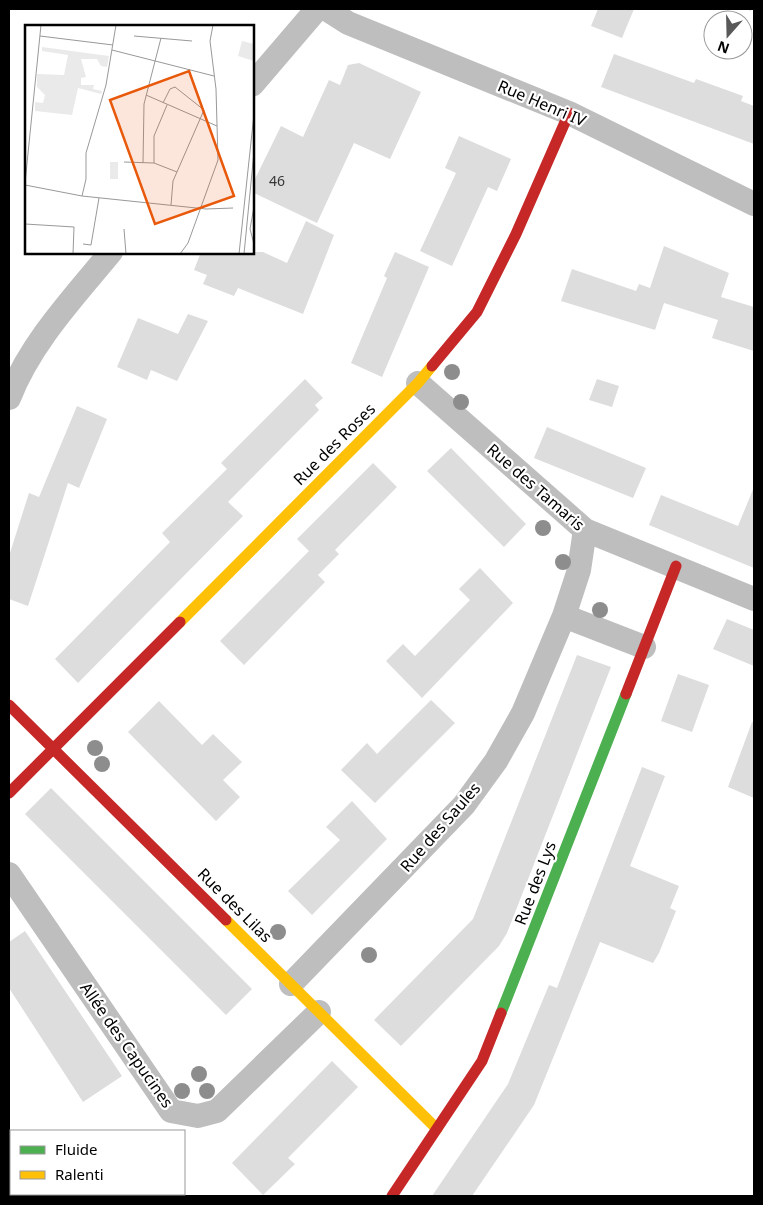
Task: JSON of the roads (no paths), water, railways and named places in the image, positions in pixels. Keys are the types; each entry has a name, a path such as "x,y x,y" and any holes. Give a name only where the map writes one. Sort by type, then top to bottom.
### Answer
{"street":[{"path":"254,83 317,9"},
{"name":"Rue Henri IV","path":"326,9 348,23 569,113 754,204"},
{"name":"Rue des Roses","path":"52,748 418,383 477,312 516,234 569,113"},
{"path":"9,398 28,360 57,317 109,254"},
{"name":"Rue des Tamaris","path":"418,383 585,530 754,599"},
{"name":"Rue des Saules","path":"291,984 464,805 496,761 523,713 564,616 579,570 585,530"},
{"name":"Rue des Lys","path":"392,1196 482,1061 676,566"},
{"path":"564,616 644,647"},
{"name":"Rue des Lilas","path":"9,705 437,1129"},
{"path":"9,793 52,748"},
{"name":"Allée des Capucines","path":"9,874 171,1112 198,1116 217,1110 319,1012"}]}
